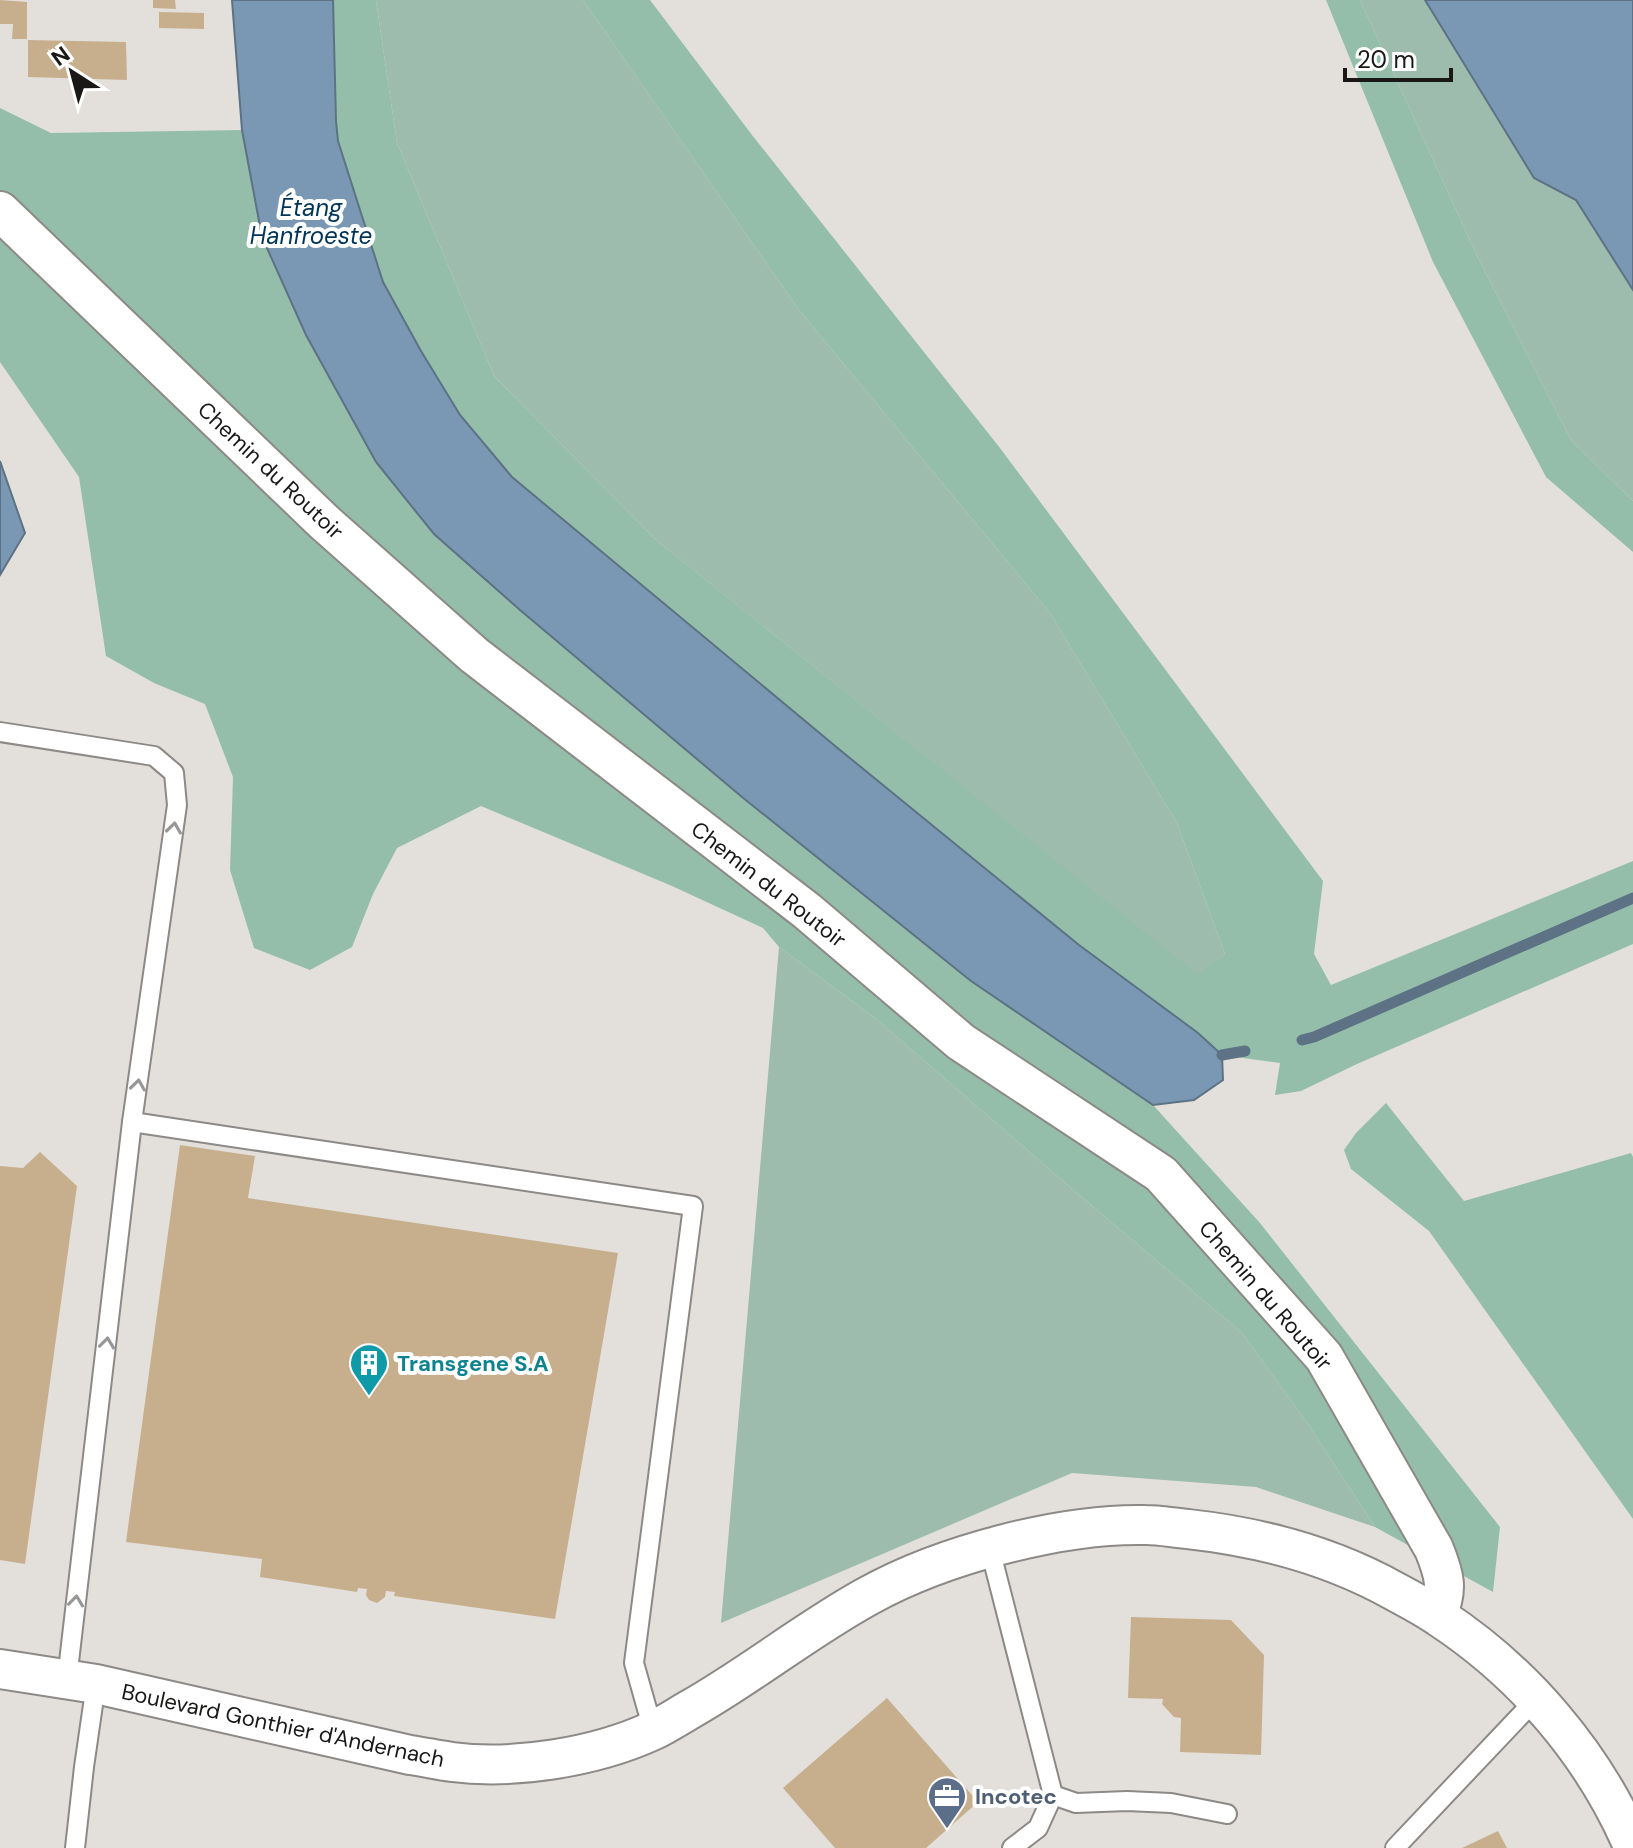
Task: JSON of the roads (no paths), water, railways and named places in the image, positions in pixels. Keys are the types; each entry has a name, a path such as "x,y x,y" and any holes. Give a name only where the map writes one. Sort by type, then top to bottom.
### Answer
{"street":[{"name":"Chemin du Routoir","path":"0,211 324,522 474,655 807,911 961,1042 1161,1174 1324,1357 1434,1549 1443,1574 1444,1600 1437,1615"},
{"name":"Boulevard Gonthier d'Andernach","path":"0,1669 82,1681 454,1763 505,1764 554,1760 605,1748 653,1730 708,1699 870,1595 944,1562 1047,1535 1146,1525 1257,1540 1306,1552 1348,1568 1437,1615 1502,1666 1571,1740 1600,1782 1633,1846"}],"lane":[{"path":"0,732 154,756 174,773 177,805 132,1122 82,1681 84,1767 75,1848"},
{"path":"132,1122 693,1206 634,1663 653,1730"},
{"path":"990,1549 1053,1795 1038,1828 1012,1848"},
{"path":"1395,1848 1536,1699"},
{"path":"1053,1795 1076,1803 1171,1803 1227,1814"}],"water":[{"name":"Étang Hanfroeste","path":"232,0 333,0 338,141 383,282 460,415 512,477 1079,945 1198,1033 1222,1055 1223,1080 1194,1100 1153,1105 971,981 742,797 434,534 376,462 306,335 262,237 242,130"},
{"path":"1425,0 1633,0 1633,290 1576,200 1534,178"},
{"path":"0,461 25,533 0,575"}],"waterway":[{"path":"1302,1040 1633,898"},
{"path":"1222,1055 1245,1051"}],"place":[{"name":"Transgene S.A","path":"369,1397"},
{"name":"Incotec","path":"947,1830"}]}
